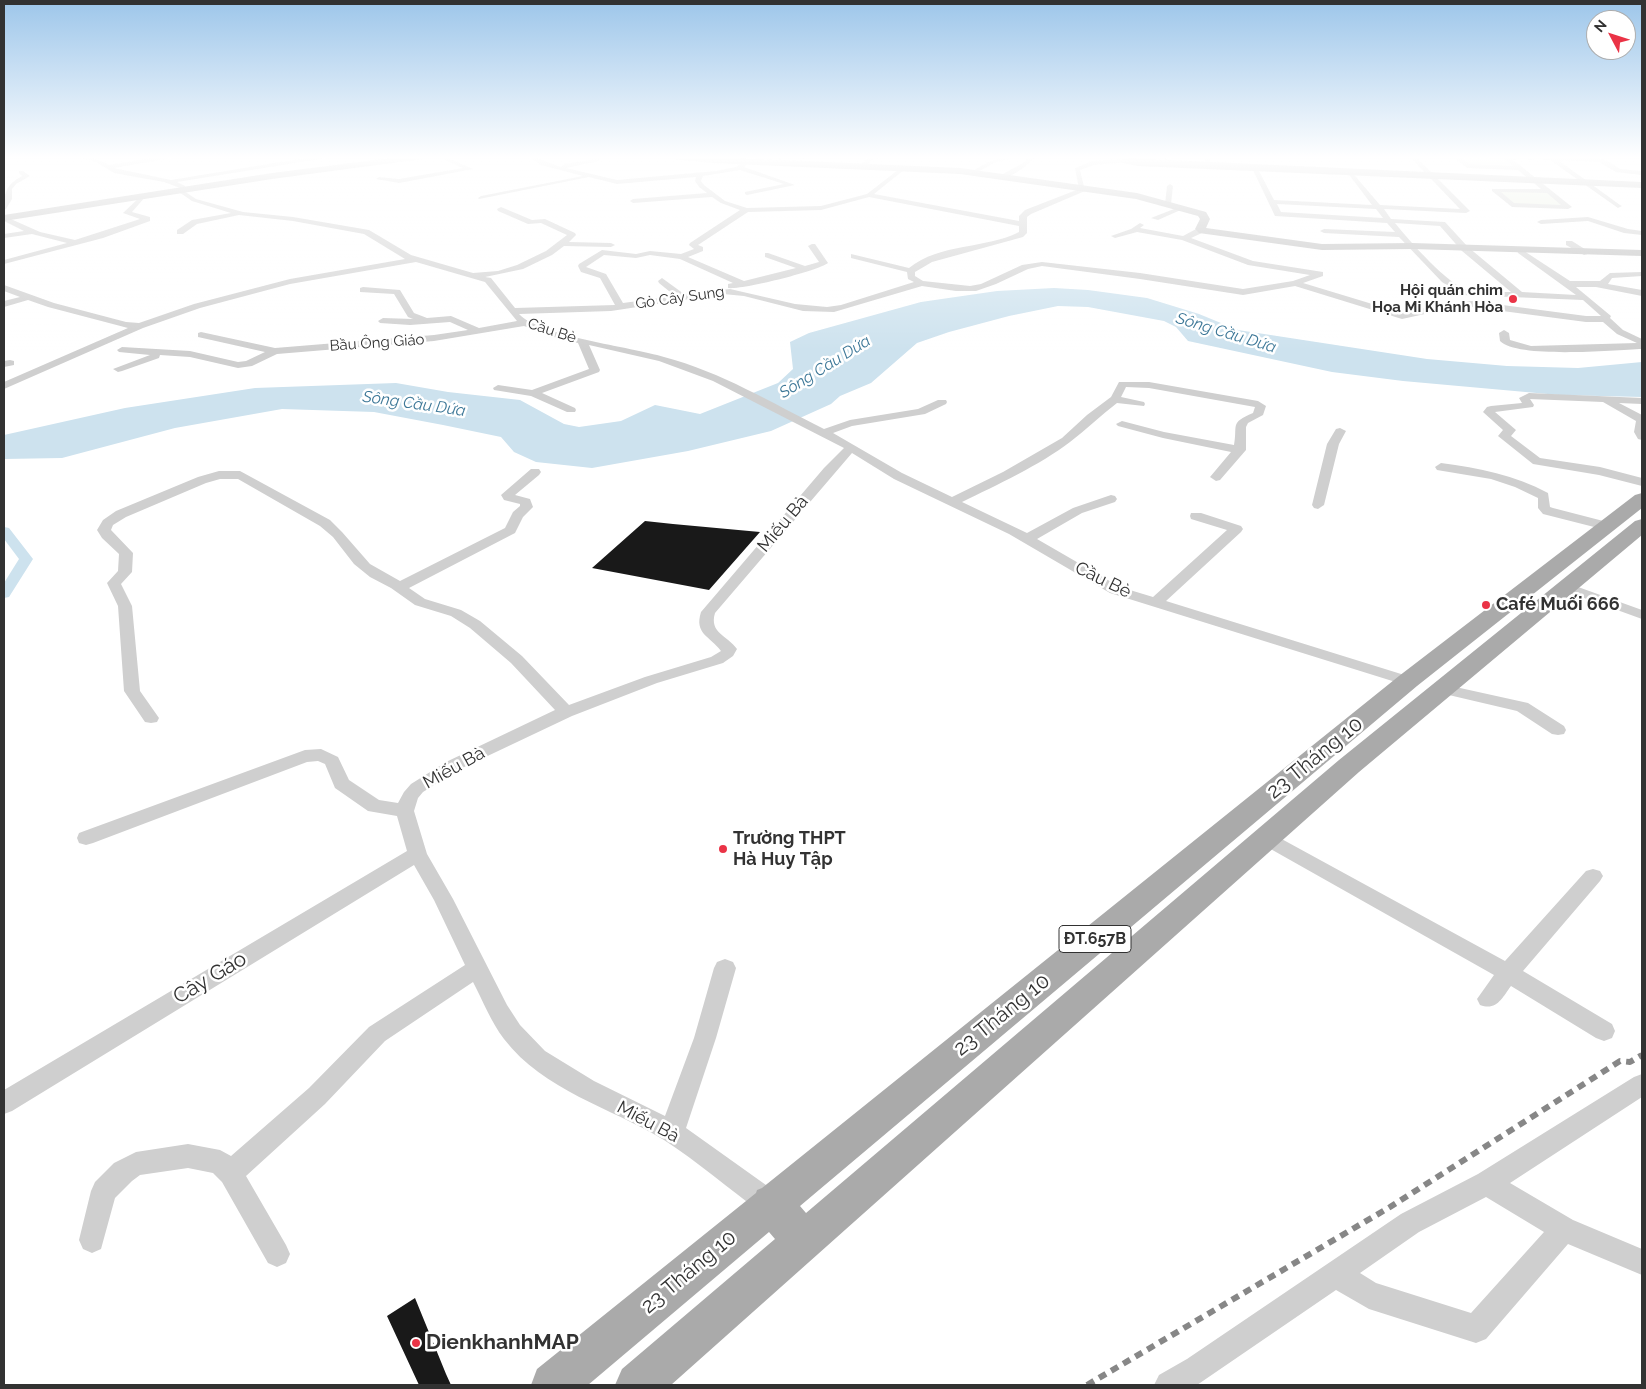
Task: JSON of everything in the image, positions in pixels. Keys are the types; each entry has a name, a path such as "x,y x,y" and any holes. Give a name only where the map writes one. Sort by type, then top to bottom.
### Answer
{"main road":[{"name":"23 Tháng 10","path":"553,1385 1408,681 1642,499"},
{"name":"23 Tháng 10","path":"638,1385 1349,766 1642,525"},
{"path":"1408,681 1442,689"},
{"path":"771,1204 804,1241"}],"street":[{"path":"10,221 32,232 50,238 78,242"},
{"path":"4,262 78,242 142,221"},
{"path":"180,232 192,223 206,221"},
{"name":"Cầu Bè","path":"309,221 360,230 402,254 474,275 491,282 524,323 545,332 677,363 717,379 822,431 898,476 1027,539 1115,590 1408,681"},
{"path":"474,275 512,270 549,253 572,235 542,221 528,221"},
{"path":"682,257 700,248 693,245 730,221"},
{"path":"1005,221 1022,224"},
{"path":"910,271 912,268 934,259 1020,235 1023,233 1022,221"},
{"path":"1201,230 1203,221"},
{"path":"1386,221 1442,224 1465,249 1520,295"},
{"path":"1389,221 1432,268 1460,291 1586,298"},
{"path":"1541,222 1561,221"},
{"path":"1596,221 1624,230 1642,233"},
{"path":"910,271 912,277 921,282 977,288 1026,266 1042,264 1140,276 1243,292 1295,283 1320,274 1251,263 1184,238 1139,226 1115,236"},
{"path":"1184,238 1201,230 1309,246 1412,246 1521,251 1642,253"},
{"path":"1324,231 1401,235"},
{"path":"4,236 32,232"},
{"path":"562,244 576,243 611,246"},
{"path":"1569,243 1587,252"},
{"path":"736,291 730,289 730,287 754,283 824,263 812,246"},
{"path":"1521,251 1586,298 1620,332 1642,342"},
{"path":"621,307 603,276 584,270 582,266 602,252 636,256 650,253 682,257 712,272 743,284"},
{"path":"768,255 805,269"},
{"path":"854,256 910,271"},
{"path":"4,386 140,326 197,306 290,282 417,259"},
{"path":"1568,284 1604,283 1610,276 1629,273 1642,274"},
{"path":"662,280 682,297"},
{"name":"Gò Cây Sung","path":"514,311 621,307 736,291 786,305 828,310 850,306 921,282"},
{"path":"1295,283 1398,316 1406,316 1449,306 1472,304 1586,319 1605,319"},
{"path":"1596,284 1641,295"},
{"path":"4,288 28,297 126,325 140,326"},
{"name":"Bầu Ông Giáo","path":"363,290 397,292 411,315 426,320"},
{"path":"4,304 28,297"},
{"name":"Bầu Ông Giáo","path":"383,321 451,319 479,331"},
{"name":"Bầu Ông Giáo","path":"202,336 275,351 310,347 395,343 524,323"},
{"path":"1504,333 1505,341 1531,350 1642,346"},
{"path":"533,393 595,370 582,341"},
{"name":"Bầu Ông Giáo","path":"122,350 190,354 238,365 248,364 275,351"},
{"path":"118,369 168,352"},
{"path":"952,502 1007,475 1058,445 1115,399 1123,384 1159,387 1254,403 1261,406 1258,415 1244,421 1240,426 1242,440 1240,450 1216,477"},
{"path":"498,388 533,393 571,410"},
{"path":"1642,401 1606,401 1528,396 1524,398 1528,406 1491,408 1488,412 1510,430 1504,436 1537,461 1600,471 1642,482"},
{"path":"1115,399 1140,404"},
{"path":"1606,401 1642,419 1640,432 1642,437"},
{"path":"822,431 850,424 921,412 942,402"},
{"path":"1122,424 1163,435 1240,450"},
{"path":"1318,505 1333,444 1340,430"},
{"name":"Miếu Bà","path":"771,1204 672,1132 586,1090 537,1058 512,1032 477,968 443,898 416,854 405,811 410,796 429,778 566,712 650,680 717,660 728,653 729,649 708,630 705,622 708,612 828,471 851,447"},
{"path":"1440,467 1486,474 1508,480 1544,496 1544,508 1548,511 1606,526"},
{"path":"399,587 510,530 518,515 527,507 526,502 506,495 535,472"},
{"path":"151,718 132,691 125,606 114,583 125,572 126,553 107,536 104,530 108,522 121,514 202,480 219,475 240,475 333,529 361,565 426,605 450,610 481,630 532,674 566,712"},
{"path":"1027,539 1067,515 1093,503 1111,499"},
{"path":"1155,603 1236,529 1196,516"},
{"path":"1567,587 1642,615"},
{"path":"1442,689 1522,708 1558,730"},
{"path":"86,838 305,756 321,755 332,762 341,784 374,806 405,811"},
{"path":"1267,838 1508,973 1604,1031"},
{"name":"Cây Gáo","path":"4,1103 416,854"},
{"path":"1488,999 1508,973 1593,876"},
{"path":"232,1173 317,1096 376,1034 477,968"},
{"path":"672,1132 705,1038 725,968"},
{"path":"1169,1385 1197,1369 1410,1223 1486,1183 1642,1084"},
{"path":"92,1240 104,1191 123,1172 136,1164 188,1156 220,1162 232,1173 277,1254"},
{"path":"1486,1183 1564,1229 1642,1262"},
{"path":"1335,1273 1369,1295 1476,1329 1564,1229"}],"water":[{"name":"Sông Cầu Dứa","path":"1054,288 1088,290 1147,298 1199,314 1238,330 1427,359 1507,366 1578,368 1642,362 1642,397 1559,395 1403,381 1332,372 1188,341 1176,327 1164,321 1088,307 1058,306 1009,316 949,332 917,343 871,383 840,396 831,404 771,431 688,451 592,468 536,462 514,452 501,437 443,425 374,412 282,409 175,428 62,458 4,459 4,435 125,408 255,388 396,383 448,392 520,400 564,424 579,427 621,421 655,405 700,414 778,383 793,369 790,342 809,333 921,302 997,291"}],"building":[{"path":"645,521 760,532 709,590 592,568"},
{"name":"DienkhanhMAP","path":"415,1298 451,1385 419,1385 387,1316"}],"waterway":[{"path":"4,531 26,559 4,594"}],"railway":[{"path":"1087,1385 1390,1207 1620,1061 1630,1062 1642,1055"}],"place":[{"name":"Hội quán chim Họa Mi Khánh Hòa","path":"1513,299"},
{"name":"Café Muối 666","path":"1486,605"},
{"name":"Trường THPT Hà Huy Tập","path":"723,849"},
{"name":"DienkhanhMAP","path":"416,1343"}]}
